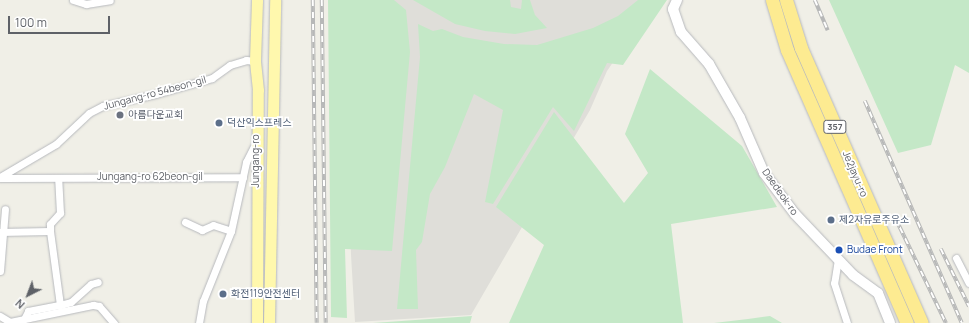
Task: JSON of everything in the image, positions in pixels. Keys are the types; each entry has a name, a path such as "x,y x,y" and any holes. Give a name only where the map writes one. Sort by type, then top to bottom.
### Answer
{"highway":[{"name":"Je2jayu-ro","path":"772,0 787,50 907,323"},
{"name":"Je2jayu-ro","path":"786,0 801,48 889,252 922,323"}],"main road":[{"name":"Jungang-ro","path":"257,0 255,60 258,90 256,142 257,323"},
{"name":"Jungang-ro","path":"269,323 275,0"}],"street":[{"path":"73,0 86,4 110,0"},
{"name":"Daedeok-ro","path":"677,0 673,9 682,32 712,69 740,118 764,172 795,214 853,274 878,293 890,323"},
{"name":"Jungang-ro 54beon-gil","path":"0,177 56,144 89,113 103,106 156,94 212,78 230,65 246,60 255,60"},
{"path":"191,323 199,320 213,273 231,231 246,162 256,142"},
{"name":"Jungang-ro 62beon-gil","path":"0,177 243,177"},
{"path":"58,178 60,213 50,224 50,231 60,305"},
{"path":"0,271 1,232 5,209"},
{"path":"185,222 202,230 213,225 231,231"},
{"path":"1,232 50,231"},
{"path":"956,258 967,280"},
{"path":"838,259 834,283 847,323"},
{"path":"967,280 969,268"},
{"path":"24,319 28,311 71,302 91,284 98,282"},
{"path":"0,316 10,322 93,305 99,306 114,323"}],"shaded area":[{"path":"343,0 656,0 607,71 590,110 471,315 355,322 351,255"}],"green space":[{"path":"328,0 394,0 406,10 410,52 392,251 345,249 347,318 331,317"},
{"path":"413,0 510,0 511,7 521,9 522,0 530,0 535,15 547,28 515,34 485,31 455,24"},
{"path":"638,0 667,0 623,65 607,63 574,131 553,107 493,204 485,202 503,110 474,94 445,167 430,194 422,242 416,250 418,309 397,309 420,57 418,24 433,31 442,29 463,37 504,44 537,45 593,28 618,16"},
{"path":"829,0 969,0 969,73 955,65 931,145 898,153"},
{"path":"650,69 742,146 777,207 671,224 683,323 509,323 544,245 496,207 554,112 624,203 648,173 625,134"},
{"path":"472,316 470,323 373,323"},
{"path":"770,316 782,323 714,323 748,319"}],"railway":[{"path":"313,0 317,323"},
{"path":"322,0 326,323"},
{"path":"815,0 828,30"},
{"path":"865,101 962,323"},
{"path":"895,217 946,323"},
{"path":"941,249 969,306"}],"place":[{"name":"아름다운교회","path":"120,115"},
{"name":"덕산익스프레스","path":"219,123"},
{"name":"제2자유로주유소","path":"831,220"},
{"name":"Budae Front","path":"839,250"},
{"name":"화전119안전센터","path":"223,294"}]}
